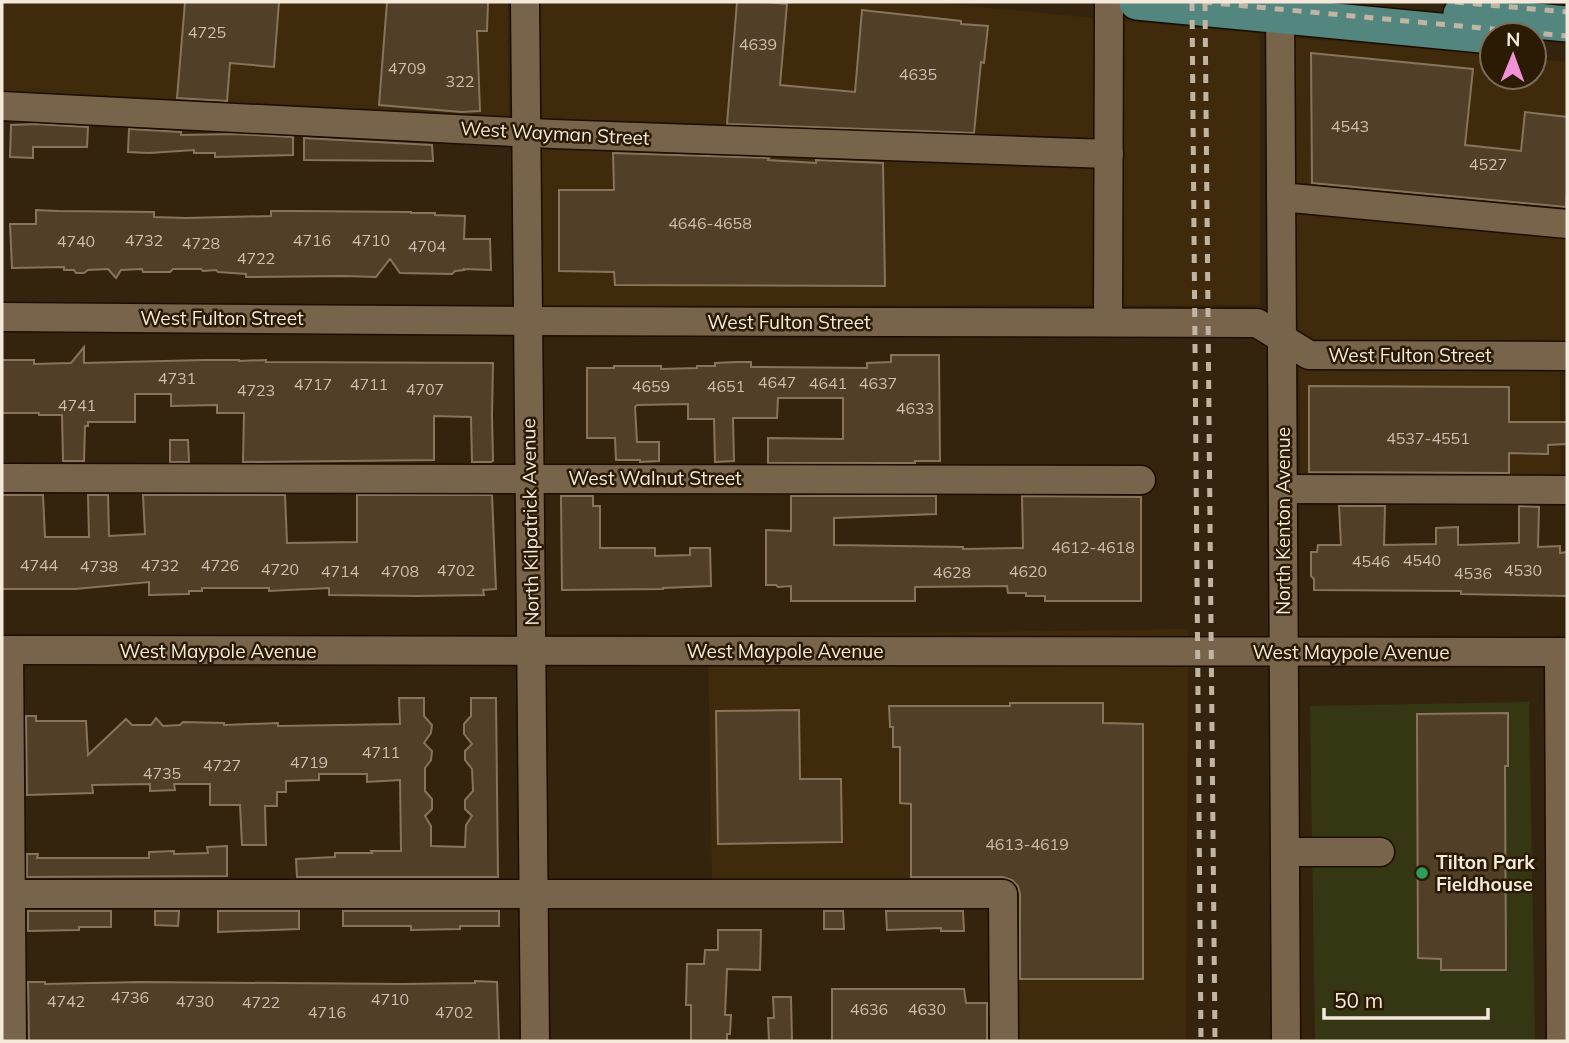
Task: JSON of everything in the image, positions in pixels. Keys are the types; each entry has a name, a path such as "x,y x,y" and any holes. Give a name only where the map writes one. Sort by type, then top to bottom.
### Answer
{"main road":[{"path":"1137,2 1280,9 1478,34"},
{"path":"1332,2 1567,24"},
{"path":"1534,2 1567,5"},
{"path":"1548,41 1567,43"}],"street":[{"name":"North Kilpatrick Avenue","path":"525,2 535,1041"},
{"path":"1108,323 1109,2"},
{"name":"North Kenton Avenue","path":"1280,9 1286,1041"},
{"name":"West Wayman Street","path":"2,106 526,133 1109,154"},
{"path":"1281,197 1567,225"},
{"name":"West Fulton Street","path":"2,317 1257,323 1309,355 1567,356"},
{"name":"West Walnut Street","path":"2,478 1140,480"},
{"path":"1283,489 1567,490"},
{"path":"5,650 6,894 12,1041"},
{"name":"West Maypole Avenue","path":"5,650 1563,652"},
{"path":"1561,1041 1563,652"},
{"path":"1285,852 1380,852"},
{"path":"6,894 1003,894 1004,1041"}],"shaded area":[{"path":"2,2 508,2 509,132 2,106"},
{"path":"538,2 927,2 1259,35 1260,305 542,306"},
{"path":"1296,38 1478,54 1478,91 1548,91 1548,60 1567,62 1567,341 1291,337 1293,41"},
{"path":"1299,367 1560,370 1561,490 1301,489"},
{"path":"1188,629 1186,1041 994,1041 987,888 712,882 708,636"}],"green space":[{"name":"Tilton Park Fieldhouse","path":"1529,702 1535,1041 1315,1041 1310,706"}],"building":[{"path":"185,2 279,2 274,67 230,63 227,101 177,98"},
{"path":"387,2 488,2 487,31 477,31 480,111 461,112 379,105"},
{"path":"737,2 787,4 780,85 855,92 862,10 988,26 984,63 981,62 974,133 727,124"},
{"path":"1311,53 1473,69 1465,145 1521,151 1525,112 1567,117 1566,207 1312,183"},
{"path":"11,125 88,127 87,147 33,147 33,158 10,157"},
{"path":"129,129 181,132 181,135 293,137 293,155 215,157 215,153 194,153 194,150 128,152"},
{"path":"304,138 432,145 433,161 304,160"},
{"path":"613,153 769,158 768,160 816,163 816,160 883,163 885,286 615,285 614,272 559,271 559,190 614,190"},
{"path":"36,210 154,212 154,217 186,218 271,216 271,211 411,212 465,216 464,239 490,239 491,270 464,269 452,274 400,273 390,259 376,277 246,277 246,274 216,270 173,269 170,272 143,272 142,269 121,270 116,278 108,269 76,273 74,270 64,270 64,267 12,268 10,224 36,224"},
{"path":"84,347 84,363 266,360 493,363 493,461 472,462 471,417 434,416 434,460 243,462 244,413 217,413 217,405 171,406 171,394 135,394 135,422 88,422 88,426 85,426 84,461 63,461 62,415 2,413 2,360 34,360 34,364 71,363"},
{"path":"891,355 939,355 940,461 768,463 768,438 843,439 843,398 778,398 777,418 733,418 734,461 715,462 714,419 688,419 688,404 635,407 637,442 659,442 659,461 616,460 615,438 587,438 587,368 697,368 715,366 715,363 751,362 751,367 867,368 867,363 891,362"},
{"path":"1309,386 1509,387 1509,422 1567,422 1567,444 1548,445 1548,454 1509,453 1509,473 1309,472"},
{"path":"170,440 188,440 189,462 170,462"},
{"path":"2,495 43,495 45,537 89,537 88,495 108,495 109,536 145,534 143,495 285,495 287,543 357,542 357,495 492,495 496,589 483,590 484,595 416,596 329,595 329,588 269,591 269,588 202,588 202,591 189,591 189,594 149,595 149,582 75,589 2,589"},
{"path":"561,496 593,496 593,506 600,506 600,548 655,548 655,556 690,555 690,548 710,548 711,586 562,590"},
{"path":"791,496 936,496 936,514 834,518 834,545 963,549 1023,548 1022,496 1141,497 1141,601 1045,601 1045,596 1008,593 1007,586 915,587 915,601 791,601 791,586 766,585 766,530 791,531"},
{"path":"1339,506 1385,506 1384,545 1436,544 1436,528 1458,527 1458,545 1519,543 1519,506 1539,507 1538,547 1560,546 1560,553 1567,552 1567,596 1461,594 1461,591 1314,590 1311,552 1317,552 1318,545 1341,545"},
{"path":"399,698 424,698 424,716 432,725 431,733 424,743 432,751 431,760 425,768 425,791 432,799 432,809 425,816 431,826 431,846 465,847 466,825 472,816 465,809 465,800 473,791 472,769 465,760 465,751 472,744 464,734 464,724 471,716 471,698 496,698 498,877 297,877 296,859 335,857 335,853 401,851 400,780 367,782 367,774 319,774 319,780 286,781 286,792 277,792 277,806 265,806 266,845 242,845 240,805 210,805 210,784 174,784 175,790 150,791 150,784 92,785 93,793 27,795 26,716 36,716 36,721 86,721 88,755 126,719 132,725 151,725 156,718 163,726 180,725 183,722 224,725 278,723 278,726 400,724"},
{"path":"1010,703 1103,703 1103,723 1143,724 1143,979 1020,979 1020,894 1018,886 1012,880 1003,877 911,877 911,804 900,803 900,747 893,747 889,706 1010,706"},
{"path":"799,710 800,779 841,779 842,842 718,844 716,711"},
{"name":"Tilton Park Fieldhouse","path":"1508,713 1508,766 1505,766 1506,970 1441,970 1441,959 1418,958 1417,714"},
{"path":"227,846 227,876 27,877 27,854 38,854 37,858 149,858 149,852 208,853 207,847"},
{"path":"28,911 111,911 111,927 28,931"},
{"path":"155,911 179,911 178,926 155,925"},
{"path":"218,911 299,911 299,929 218,932"},
{"path":"343,911 499,911 499,926 411,930 411,926 343,926"},
{"path":"824,911 843,911 844,929 824,929"},
{"path":"886,911 963,911 964,931 941,931 941,928 887,930"},
{"path":"718,930 761,930 760,970 727,969 725,1015 731,1015 727,1041 691,1041 691,1005 686,1005 687,964 704,964 705,950 718,950"},
{"path":"28,982 402,984 497,982 499,1041 29,1041"},
{"path":"832,989 964,989 966,1003 987,1003 987,1041 832,1041"},
{"path":"773,997 791,997 792,1041 769,1041 768,1018 774,1018"}],"railway":[{"path":"1192,2 1201,1041"},
{"path":"1203,2 1567,36"},
{"path":"1205,2 1215,1041"},
{"path":"1455,2 1567,12"}],"place":[{"name":"Tilton Park Fieldhouse","path":"1422,873"}]}
